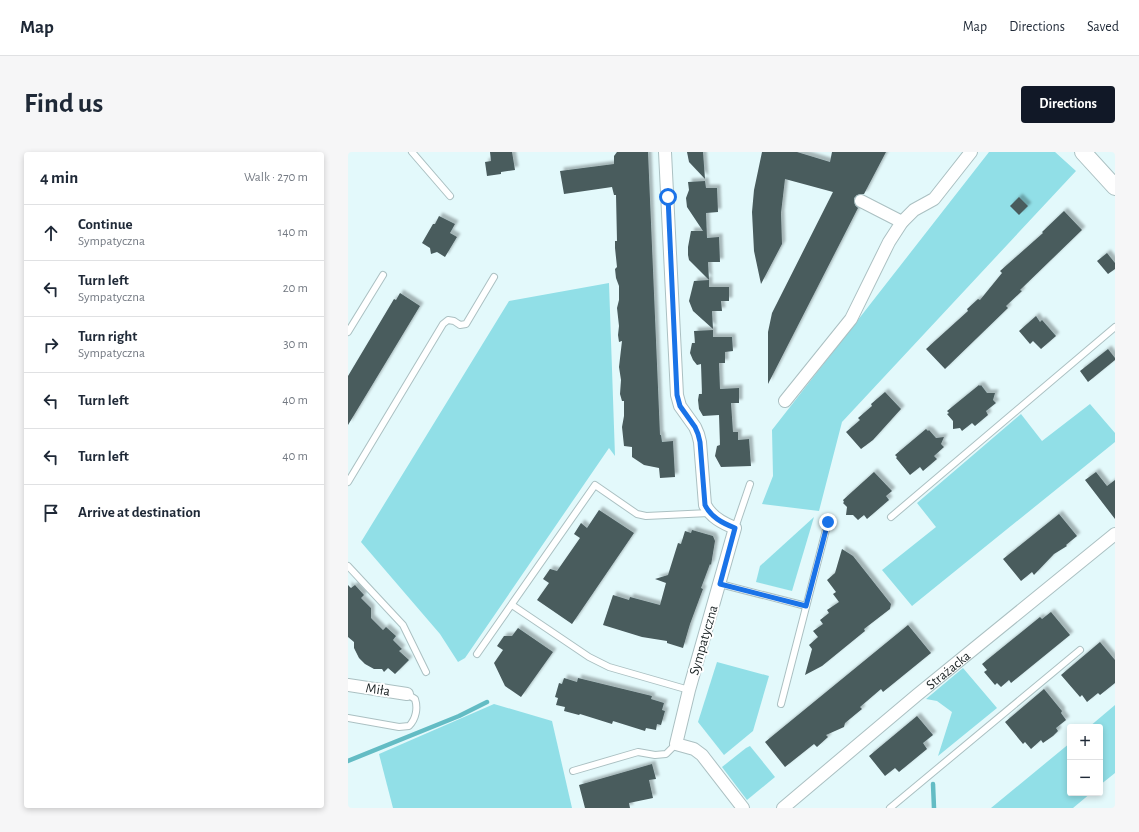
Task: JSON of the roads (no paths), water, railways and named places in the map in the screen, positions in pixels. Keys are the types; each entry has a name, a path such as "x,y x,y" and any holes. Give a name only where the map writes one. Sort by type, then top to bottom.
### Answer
{"street":[{"path":"666,152 677,395 682,410 698,434 700,442 705,505 709,513 726,525 735,528"},
{"path":"786,401 851,319 889,242 902,222 914,210 934,199 971,152"},
{"path":"1083,152 1115,187"},
{"path":"861,201 902,222"},
{"name":"Sympatyczna","path":"676,744 689,690 735,528"},
{"name":"Strażacka","path":"783,808 933,682 1115,534"},
{"name":"Miła","path":"348,685 407,694"},
{"path":"676,744 694,749 702,755 743,808"}],"lane":[{"path":"412,152 450,196"},
{"path":"348,332 383,275"},
{"path":"348,482 443,324 448,320 454,321 460,325 466,324 494,277"},
{"path":"891,517 1115,327"},
{"path":"735,528 750,484"},
{"path":"477,654 595,486 637,514 646,516 709,513"},
{"path":"781,704 828,522"},
{"path":"348,566 403,625 426,672"},
{"path":"720,584 806,606"},
{"path":"512,604 589,657 609,667 689,690"},
{"path":"890,808 1080,650"},
{"path":"348,718 400,727 408,726 414,718 416,703 412,696 407,694"},
{"path":"573,771 638,752 655,755 666,754 676,744"}],"waterway":[{"path":"348,761 459,716 487,702"},
{"path":"933,784 934,808"}]}
